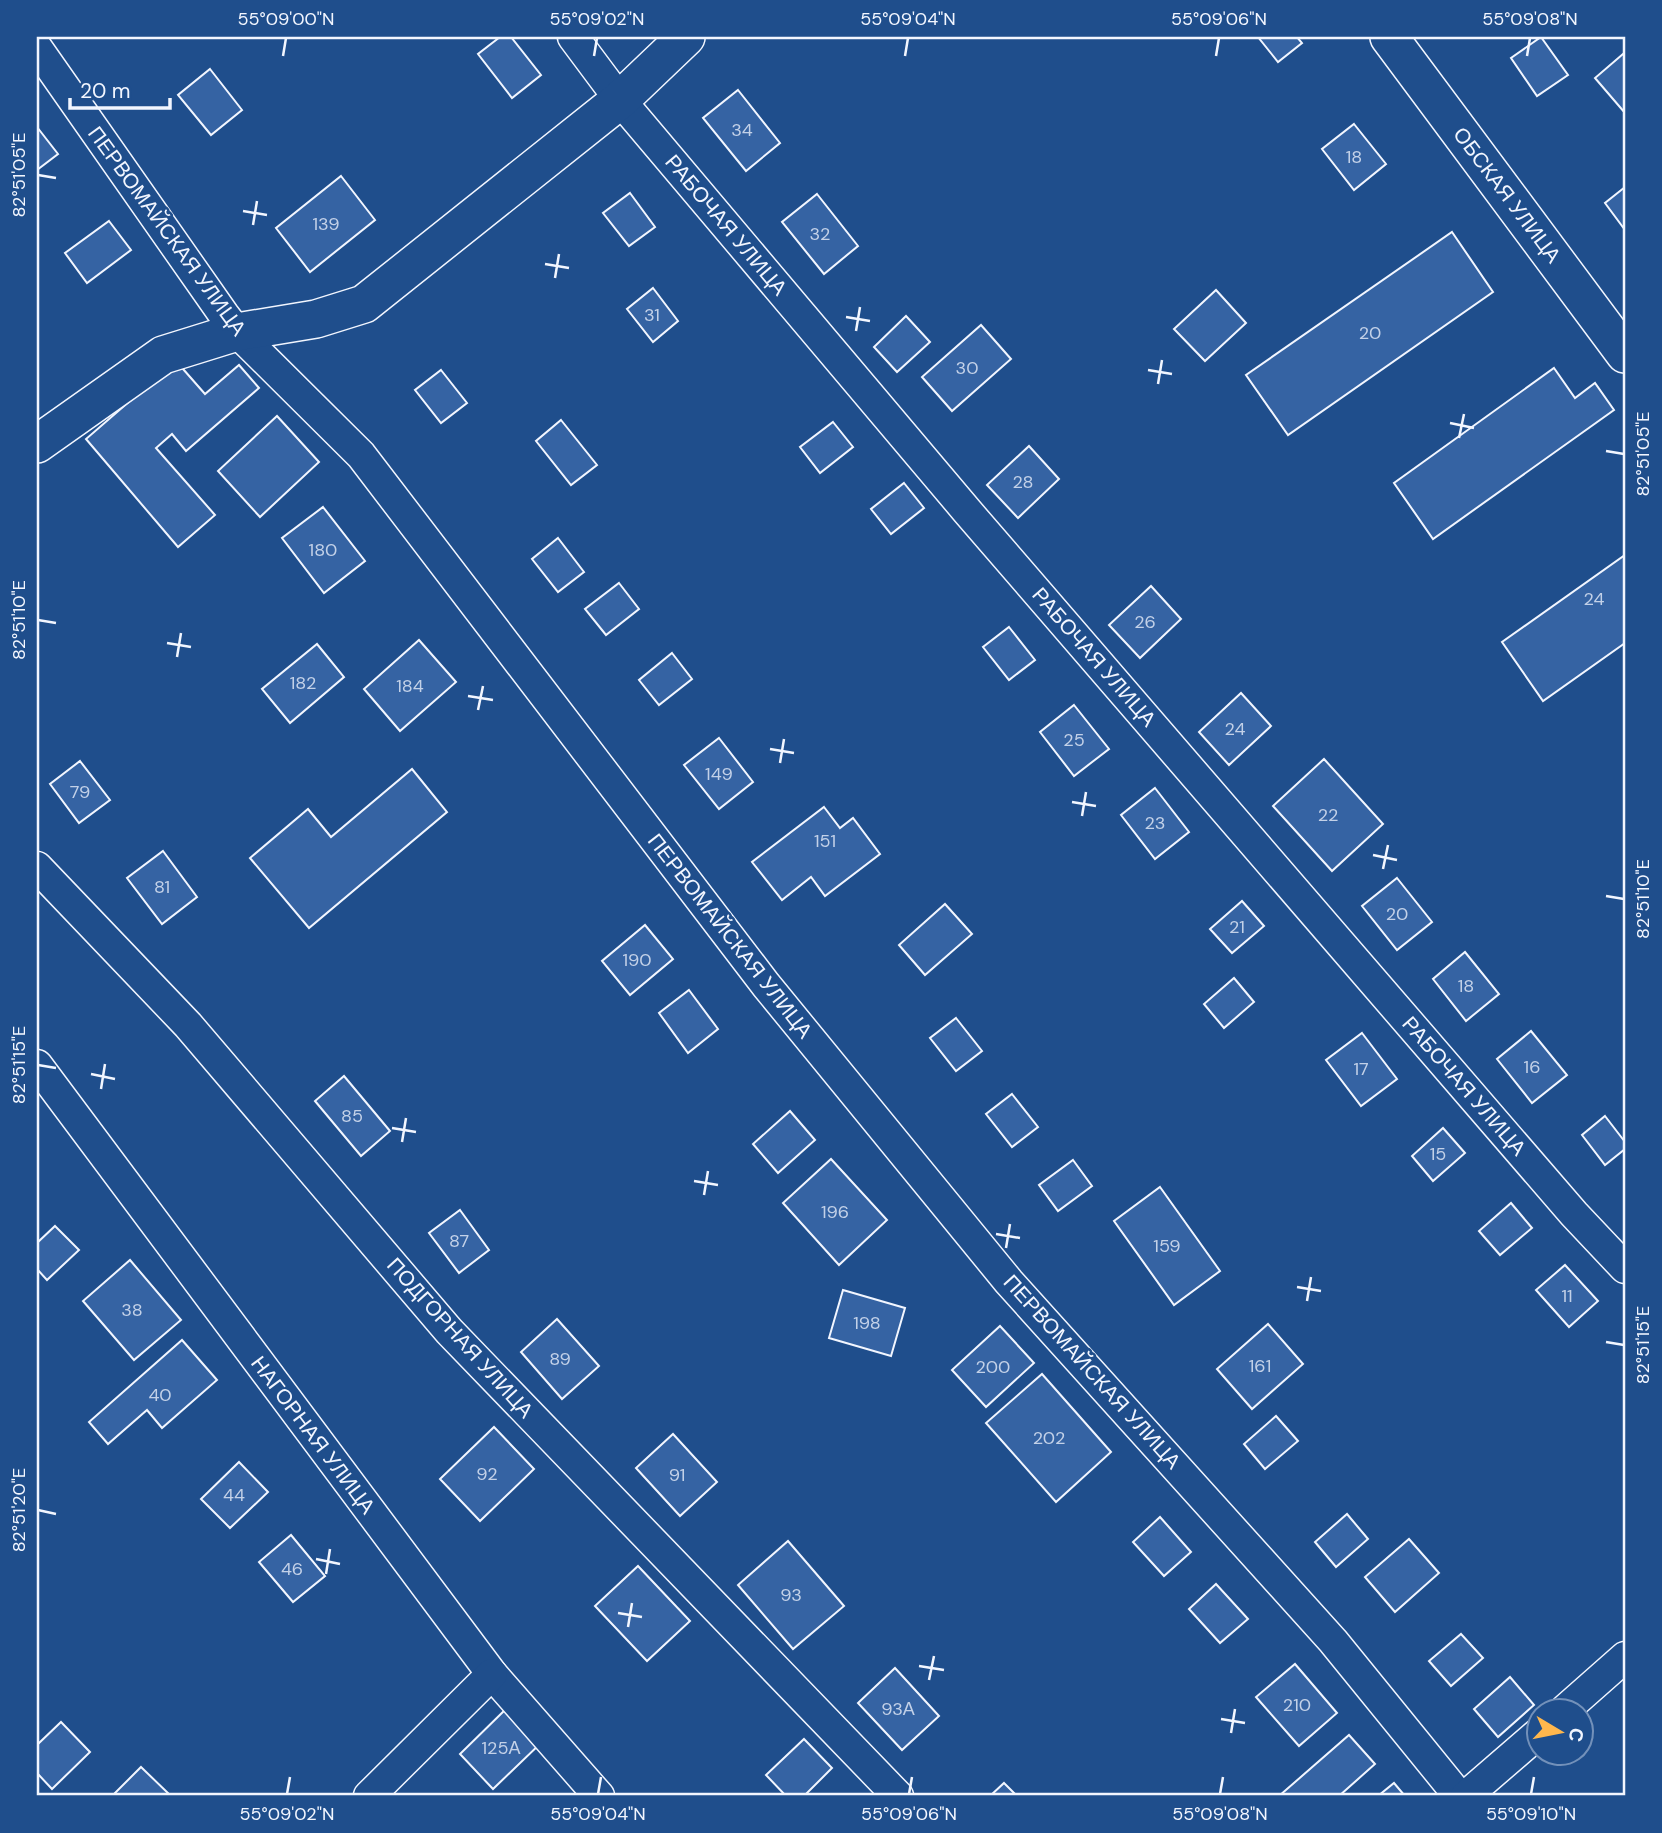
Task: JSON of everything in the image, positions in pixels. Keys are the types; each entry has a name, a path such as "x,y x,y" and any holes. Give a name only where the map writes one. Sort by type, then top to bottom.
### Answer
{"street":[{"name":"РАБОЧАЯ УЛИЦА","path":"573,37 620,100 967,511 1574,1214 1625,1268"},
{"path":"37,443 163,355 237,332 316,319 364,304 620,100 686,37"},
{"name":"ОБСКАЯ УЛИЦА","path":"1389,37 1625,354"},
{"name":"ПЕРВОМАЙСКАЯ УЛИЦА","path":"37,48 237,332 361,455 775,996 1009,1282 1333,1641 1459,1796"},
{"name":"ПОДГОРНАЯ УЛИЦА","path":"37,867 188,1025 449,1331 898,1796"},
{"name":"НАГОРНАЯ УЛИЦА","path":"37,1065 492,1674 599,1796"},
{"path":"1580,1696 1625,1657"},
{"path":"369,1796 492,1674"},
{"path":"1466,1796 1526,1743"}],"building":[{"path":"500,37 511,37 541,75 512,98 478,54"},
{"path":"1258,37 1297,37 1302,43 1278,62"},
{"path":"1541,37 1568,75 1537,96 1511,58"},
{"path":"1623,54 1625,57 1625,113 1595,78"},
{"path":"210,69 242,110 211,135 178,95"},
{"path":"738,90 780,143 746,171 703,118"},
{"path":"1354,124 1386,164 1354,190 1322,149"},
{"path":"37,127 58,154 37,170"},
{"path":"341,176 375,220 310,272 276,228"},
{"path":"1625,187 1625,230 1605,203"},
{"path":"630,193 655,227 629,246 603,213"},
{"path":"817,194 858,246 824,274 782,222"},
{"path":"109,221 131,250 87,283 65,253"},
{"path":"1452,232 1493,292 1288,435 1246,375"},
{"path":"653,288 678,321 653,342 627,309"},
{"path":"1216,290 1246,323 1205,361 1174,329"},
{"path":"906,316 930,342 897,372 874,347"},
{"path":"981,325 1011,359 952,411 922,377"},
{"path":"176,361 205,394 239,365 259,388 186,451 172,434 156,448 215,515 178,547 86,439"},
{"path":"1554,368 1575,398 1595,383 1614,410 1433,539 1394,483"},
{"path":"441,370 467,403 441,423 415,390"},
{"path":"277,416 319,462 260,517 218,471"},
{"path":"561,420 597,465 571,485 536,441"},
{"path":"833,422 853,447 820,473 800,447"},
{"path":"1029,446 1059,479 1018,518 987,485"},
{"path":"904,483 924,508 891,534 871,509"},
{"path":"323,507 365,561 324,593 282,538"},
{"path":"558,538 584,572 558,592 532,559"},
{"path":"1625,555 1625,643 1543,701 1502,642"},
{"path":"619,583 639,609 606,635 585,609"},
{"path":"1151,586 1181,619 1140,658 1109,625"},
{"path":"1009,627 1035,660 1009,680 983,647"},
{"path":"419,640 456,682 400,731 364,689"},
{"path":"317,644 344,677 290,723 262,689"},
{"path":"672,653 692,679 659,705 639,680"},
{"path":"1241,693 1271,726 1229,765 1199,732"},
{"path":"1074,705 1109,749 1074,776 1040,732"},
{"path":"719,738 753,782 719,809 684,765"},
{"path":"1324,759 1383,824 1332,871 1273,806"},
{"path":"80,761 110,800 79,823 50,784"},
{"path":"412,769 447,812 309,928 250,858 308,809 331,837"},
{"path":"1155,788 1189,832 1155,859 1121,815"},
{"path":"824,807 840,828 853,818 880,854 825,896 811,877 782,900 752,862"},
{"path":"163,851 197,897 162,924 127,878"},
{"path":"1397,878 1432,922 1397,950 1362,906"},
{"path":"1242,901 1264,926 1232,953 1210,929"},
{"path":"945,904 972,934 925,975 899,945"},
{"path":"645,925 673,959 630,995 602,961"},
{"path":"1465,952 1499,994 1466,1021 1433,979"},
{"path":"1234,978 1254,1002 1224,1028 1204,1004"},
{"path":"689,990 718,1029 688,1053 659,1013"},
{"path":"956,1018 982,1051 956,1071 930,1038"},
{"path":"1531,1031 1567,1075 1532,1103 1497,1059"},
{"path":"1362,1033 1397,1079 1361,1106 1326,1060"},
{"path":"344,1076 390,1131 361,1156 315,1101"},
{"path":"1012,1094 1038,1127 1012,1147 986,1114"},
{"path":"790,1111 815,1140 778,1173 753,1144"},
{"path":"1605,1116 1625,1142 1625,1149 1605,1165 1582,1135"},
{"path":"1443,1128 1465,1153 1433,1181 1412,1156"},
{"path":"831,1159 887,1220 839,1265 783,1203"},
{"path":"1073,1160 1092,1186 1058,1211 1039,1185"},
{"path":"1160,1187 1220,1271 1174,1305 1114,1221"},
{"path":"1511,1203 1532,1228 1500,1255 1479,1231"},
{"path":"460,1210 489,1250 459,1273 429,1233"},
{"path":"55,1226 79,1250 47,1280 37,1269 37,1243"},
{"path":"130,1260 181,1320 134,1360 83,1301"},
{"path":"1565,1265 1598,1301 1569,1327 1536,1290"},
{"path":"843,1290 905,1308 891,1356 829,1338"},
{"path":"557,1319 599,1366 562,1399 521,1352"},
{"path":"1268,1324 1303,1364 1252,1409 1217,1369"},
{"path":"1000,1326 1034,1363 986,1407 952,1370"},
{"path":"182,1340 217,1380 162,1428 147,1410 108,1444 89,1422"},
{"path":"1042,1374 1111,1452 1056,1502 986,1423"},
{"path":"1276,1416 1298,1441 1265,1469 1244,1444"},
{"path":"494,1427 534,1469 480,1521 440,1479"},
{"path":"673,1434 717,1482 680,1516 636,1468"},
{"path":"239,1462 268,1492 230,1528 201,1499"},
{"path":"1347,1514 1368,1539 1336,1567 1315,1542"},
{"path":"1160,1517 1191,1552 1164,1576 1133,1542"},
{"path":"291,1535 325,1576 293,1602 259,1562"},
{"path":"1409,1539 1439,1573 1395,1612 1365,1577"},
{"path":"788,1541 844,1606 793,1649 738,1585"},
{"path":"638,1566 690,1621 647,1661 595,1606"},
{"path":"1216,1584 1248,1619 1220,1643 1189,1609"},
{"path":"1461,1634 1483,1658 1451,1686 1429,1661"},
{"path":"1295,1664 1337,1713 1299,1746 1256,1697"},
{"path":"895,1668 939,1716 902,1750 858,1703"},
{"path":"1510,1677 1526,1696 1526,1712 1498,1737 1474,1709"},
{"path":"509,1706 543,1741 493,1789 460,1754"},
{"path":"61,1722 90,1752 52,1789 37,1773 37,1745"},
{"path":"1349,1735 1375,1764 1339,1796 1279,1796"},
{"path":"804,1739 832,1768 804,1796 786,1796 766,1775"},
{"path":"141,1767 171,1796 112,1796"},
{"path":"1004,1783 1017,1796 990,1796"},
{"path":"1394,1783 1405,1796 1378,1796"}]}
